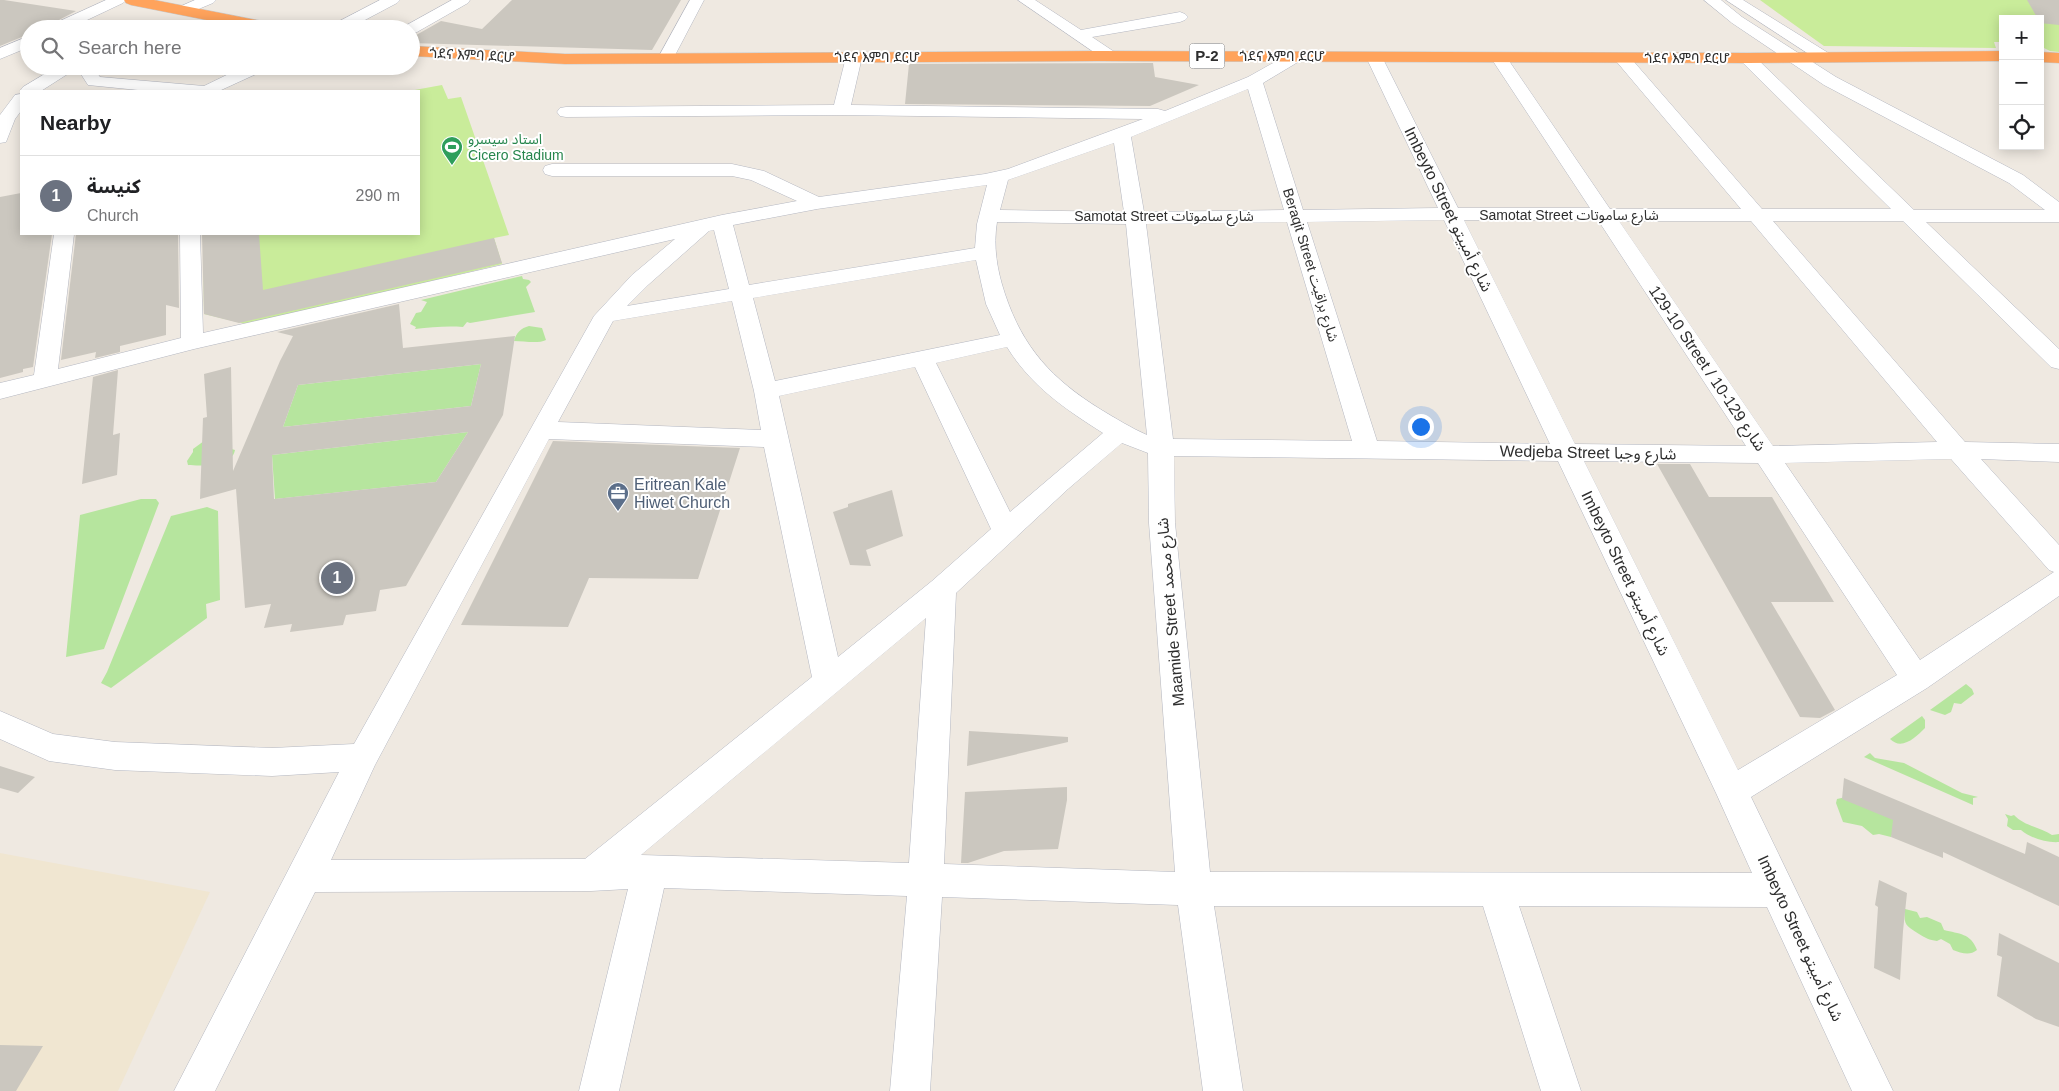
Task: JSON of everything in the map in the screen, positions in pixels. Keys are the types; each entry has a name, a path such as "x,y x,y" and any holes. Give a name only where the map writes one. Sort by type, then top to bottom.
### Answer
{"highway":[{"path":"131,0 233,20"},
{"name":"ጎደና እምባ ደርሆ","path":"420,52 524,58 1110,56 1747,58 1999,56"},
{"path":"2044,57 2059,58"}],"street":[{"path":"75,20 118,0"},
{"path":"184,10 208,0"},
{"path":"353,20 392,0"},
{"path":"420,24 463,0"},
{"path":"666,58 697,0"},
{"path":"1025,0 1110,56"},
{"path":"1712,0 1737,20 1796,57 1834,84 2016,179 2059,211"},
{"path":"1733,0 1824,57"},
{"path":"89,14 91,20"},
{"path":"1078,35 1180,17"},
{"path":"0,54 20,45"},
{"path":"0,391 192,342 712,224 818,203 999,177 1122,134 1254,81 1298,56"},
{"path":"841,110 854,57"},
{"name":"Imbeyto Street شارع أمبيتو","path":"1374,57 1732,791 1873,1091"},
{"name":"129-10 Street / شارع 129-10","path":"1499,58 1916,679"},
{"path":"1622,58 1958,450 2059,563"},
{"path":"1747,58 2059,362"},
{"path":"31,90 55,75"},
{"path":"90,75 94,81 116,87 184,90"},
{"path":"208,90 240,75"},
{"name":"Beraqit Street شارع براقيت","path":"1254,81 1367,449"},
{"path":"0,104 20,96"},
{"path":"0,138 6,119 20,101"},
{"path":"566,112 841,110 1172,114"},
{"name":"Maamide Street شارع محمد","path":"1122,134 1135,218 1161,447 1162,523 1194,889 1223,1091"},
{"path":"552,170 732,170 757,175 818,203"},
{"name":"Wedjeba Street شارع وجبا","path":"999,177 986,232 985,252 991,286 1014,339 1031,364 1059,392 1119,432 1147,444 1161,447 1766,455 1958,450 2059,454"},
{"name":"Samotat Street شارع ساموتات","path":"989,216 1135,218 1452,214 2059,216"},
{"path":"712,224 742,294 766,391 828,682"},
{"path":"194,1091 305,876 363,757 605,316 640,280 712,224"},
{"path":"45,379 64,235"},
{"path":"190,235 192,342"},
{"path":"605,316 985,252"},
{"path":"766,391 1014,339"},
{"path":"922,358 1006,532"},
{"path":"542,430 775,439"},
{"path":"591,874 942,589 1119,432"},
{"path":"1732,791 1916,679 2059,581"},
{"path":"910,1091 926,879 942,589"},
{"path":"0,724 49,747 115,756 272,762 363,757"},
{"path":"305,876 591,874 650,871 1194,889 1777,890"},
{"path":"599,1091 650,871"},
{"path":"1496,891 1561,1091"}],"shaded area":[{"path":"0,853 210,892 118,1091 0,1091"}],"green space":[{"path":"1760,0 2059,0 2059,52 2044,48 2044,15 1999,15 1999,42 1994,42 1996,48 1824,46"},
{"name":"استاد سيسرو Cicero Stadium","path":"442,85 448,99 461,97 509,235 494,238 502,264 250,325 204,314 203,235 420,235 420,90 414,90"},
{"path":"522,276 523,279 531,282 526,287 535,312 467,322 463,327 415,329 416,327 410,324 416,313 421,312 427,302 421,300"},
{"path":"529,326 542,328 546,340 535,342 514,341 519,331"},
{"path":"481,364 471,406 283,427 298,385"},
{"path":"468,432 436,482 275,499 272,455"},
{"path":"204,441 235,450 233,456 228,460 215,464 188,465 187,461 193,449"},
{"path":"141,499 156,499 159,503 104,649 66,657 80,515"},
{"path":"207,507 218,511 220,600 206,604 207,618 111,688 101,683 171,516"},
{"path":"1966,684 1972,689 1974,694 1961,704 1954,703 1951,712 1945,715 1930,710"},
{"path":"1922,716 1925,720 1925,728 1913,739 1899,744 1890,739"},
{"path":"1870,753 1875,758 1904,763 1962,793 1978,797 1973,798 1973,805 1864,757"},
{"path":"1846,797 1899,819 1891,837 1879,834 1873,835 1862,826 1843,822 1836,803 1837,799"},
{"path":"2005,814 2014,815 2022,822 2052,835 2059,834 2059,842 2044,841 2034,838 2021,830 2013,830 2007,826 2008,819"},
{"path":"1905,909 1917,912 1920,918 1927,917 1941,923 1944,930 1968,937 1977,950 1968,953 1959,952 1953,950 1950,944 1941,939 1934,941 1928,939 1907,925 1905,922"}],"building":[{"path":"0,0 76,11 59,20 20,20 20,38 0,46"},
{"path":"512,0 681,0 652,50 420,43 420,33 441,21 482,29"},
{"path":"2027,0 2059,0 2059,25 2044,23 2044,15 2036,15"},
{"path":"1153,63 1155,77 1199,85 1150,106 905,104 909,64"},
{"path":"20,193 20,235 52,235 33,367 23,369 23,372 0,378 0,197"},
{"path":"76,235 178,235 179,308 166,305 166,335 120,346 120,352 95,358 96,352 61,360"},
{"path":"202,235 259,235 263,290 494,238 502,263 239,323 204,314"},
{"path":"399,304 403,348 515,336 503,415 406,586 380,590 376,611 346,615 343,625 290,632 292,624 264,628 271,604 245,608 236,489 200,499 203,418 207,417 204,374 231,367 233,471 280,361 293,336 277,332","holes":["481,364 471,406 283,427 298,385","468,432 436,482 274,499 272,455"]},
{"path":"118,370 113,435 120,433 117,475 82,484 93,377"},
{"name":"Eritrean Kale Hiwet Church","path":"553,441 740,448 698,579 589,578 568,627 461,625"},
{"path":"1657,464 1690,464 1709,497 1772,497 1834,602 1771,602 1835,710 1820,718 1800,717"},
{"path":"892,490 903,536 866,550 871,566 850,565 833,512 848,507 848,504"},
{"path":"969,731 1068,737 1068,742 967,766"},
{"path":"0,766 35,777 18,793 0,788"},
{"path":"1844,778 2025,854 2027,842 2059,857 2059,906 1943,852 1943,858 1891,837 1893,820 1842,799"},
{"path":"1067,787 1067,800 1058,849 1004,851 968,863 961,863 965,792"},
{"path":"1879,880 1907,893 1900,980 1874,968 1878,907 1875,905"},
{"path":"1999,933 2059,963 2059,1027 2036,1019 1997,996 2002,957 1997,955"},
{"path":"0,1045 43,1046 16,1091 0,1091"}],"place":[{"name":"استاد سيسرو Cicero Stadium","path":"452,166"},
{"name":"Eritrean Kale Hiwet Church","path":"618,512"},
{"name":"كنيسة","path":"337,578"}]}
